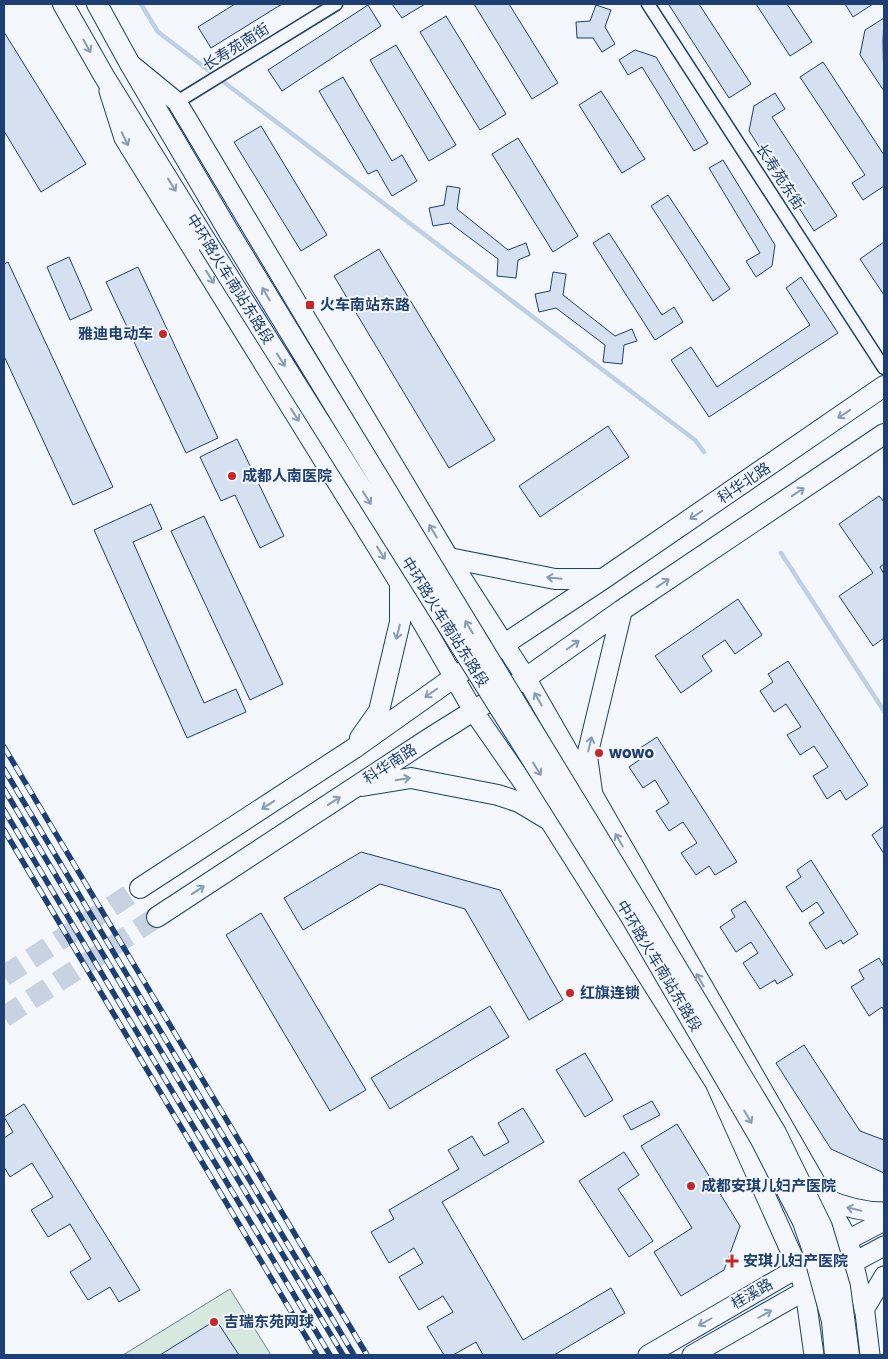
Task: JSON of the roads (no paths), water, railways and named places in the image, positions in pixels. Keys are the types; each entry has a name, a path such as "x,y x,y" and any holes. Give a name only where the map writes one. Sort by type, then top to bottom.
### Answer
{"main road":[{"name":"中环路火车南站东路段","path":"64,4 104,76 208,244 631,917 762,1140 803,1222 812,1248 832,1321 835,1355"},
{"name":"中环路火车南站东路段","path":"97,4 230,234 771,1124 822,1227 840,1287 849,1355"},
{"path":"130,64 177,102 449,558 526,678 592,792 848,1239 864,1310 870,1355"},
{"path":"104,76 124,138 400,584 474,712 549,820 715,1083 798,1268 805,1291 814,1355"},
{"name":"科华北路","path":"603,579 884,386"},
{"path":"592,792 587,756 622,610 884,434"},
{"path":"449,558 555,579 603,579"},
{"path":"140,888 354,749 453,678 603,579"},
{"path":"354,749 379,711 400,622 400,584"},
{"name":"科华南路","path":"157,917 526,678 622,610"},
{"path":"355,787 411,778 498,795 519,802 549,820"},
{"path":"824,1198 842,1206 868,1212 884,1212"},
{"name":"桂溪路","path":"648,1355 848,1239 884,1221"},
{"name":"桂溪路","path":"692,1355 884,1246"},
{"path":"864,1310 884,1276"}],"street":[{"name":"长寿苑南街","path":"177,102 336,4"},
{"name":"长寿苑东街","path":"648,4 884,368"}],"waterway":[{"path":"141,4 158,32 695,440 704,452"},
{"path":"781,553 884,711"}],"tunnel":[{"path":"4,976 140,888"},
{"path":"4,1017 157,917"}],"railway":[{"path":"4,747 367,1355"},
{"path":"4,769 354,1355"},
{"path":"4,789 343,1355"},
{"path":"4,810 330,1355"},
{"path":"4,830 317,1355"}],"place":[{"name":"火车南站东路","path":"310,305"},
{"name":"雅迪电动车","path":"163,334"},
{"name":"成都人南医院","path":"232,476"},
{"name":"wowo","path":"599,753"},
{"name":"红旗连锁","path":"570,993"},
{"name":"成都安琪儿妇产医院","path":"691,1186"},
{"name":"安琪儿妇产医院","path":"732,1261"},
{"name":"吉瑞东苑网球","path":"214,1322"}]}
